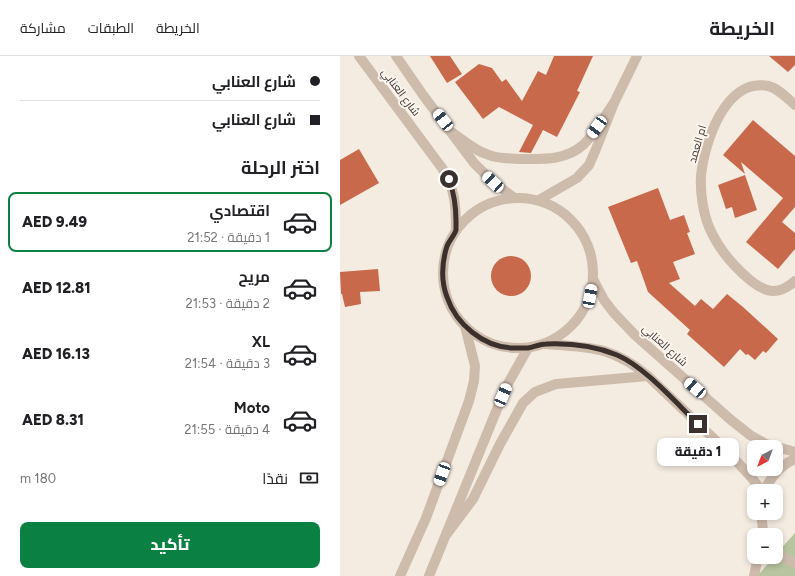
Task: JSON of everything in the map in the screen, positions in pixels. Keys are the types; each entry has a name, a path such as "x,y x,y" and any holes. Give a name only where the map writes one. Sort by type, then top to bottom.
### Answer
{"street":[{"name":"شارع العنابي","path":"359,56 449,179 454,192 456,206 456,230"},
{"name":"شارع العنابي","path":"396,56 423,96 474,163 493,182 513,197"},
{"path":"539,200 577,178 589,165 614,103 637,56"},
{"name":"ام العمد","path":"795,105 769,86 752,86 737,92 714,125 705,153 701,177 702,202 709,227 720,249 736,269 765,290 777,291 787,288 795,281"},
{"path":"452,133 478,150 495,157 544,159 560,157 583,145 589,139 614,103"},
{"path":"513,197 539,200 555,207 569,217 580,230 592,256 594,279 590,296 583,311 576,321 560,336 544,344 528,348 511,348 494,344 479,337 465,326 447,297 443,280 443,262 448,245 456,230 471,213 491,202 513,197"},
{"name":"شارع العنابي","path":"594,279 604,300 635,335 731,420 750,435 761,441 795,452"},
{"path":"400,576 426,518 469,401 474,382 474,366 465,326"},
{"path":"544,344 585,346 602,350 634,365 648,376 735,460 757,484"},
{"path":"429,576 506,387 528,348"},
{"path":"446,535 473,499 500,444 523,403 535,392 556,384 648,376"},
{"path":"767,484 780,468 795,458"},
{"path":"783,556 795,563"},
{"path":"754,576 757,564"}],"green space":[{"path":"795,533 795,576 757,576 768,564 783,564 783,546"}],"building":[{"path":"430,56 450,56 462,74 447,83"},
{"path":"554,56 593,56 577,91 580,92 557,137 543,130 531,153 519,152 533,125 499,107 483,119 455,82 479,64 492,68 502,82 506,79 522,101 538,71 546,75"},
{"path":"769,56 795,56 795,65 788,72"},
{"path":"753,120 795,156 795,207 782,222 795,233 795,249 778,269 746,242 783,198 741,162 745,174 723,155"},
{"path":"359,149 379,183 340,205 340,160"},
{"path":"745,175 757,210 735,218 732,207 726,209 718,185"},
{"path":"658,188 670,220 684,215 690,232 687,233 695,254 673,262 680,279 669,283 695,306 701,299 713,309 727,294 743,307 778,339 766,353 763,351 755,360 748,354 746,355 740,349 724,367 687,334 690,330 648,292 637,261 631,263 608,207"},
{"path":"515,256 522,259 528,265 531,276 530,284 522,293 515,296 507,296 500,293 492,284 491,272 494,265 503,257"},
{"path":"378,269 380,291 360,292 361,304 345,307 341,294 340,272"}],"route":[{"path":"449,179 454,192 456,206 456,230 448,245 443,262 443,280 450,305 465,326 479,337 494,344 511,348 528,348 544,344 585,346 619,356 648,376 698,424"}]}
